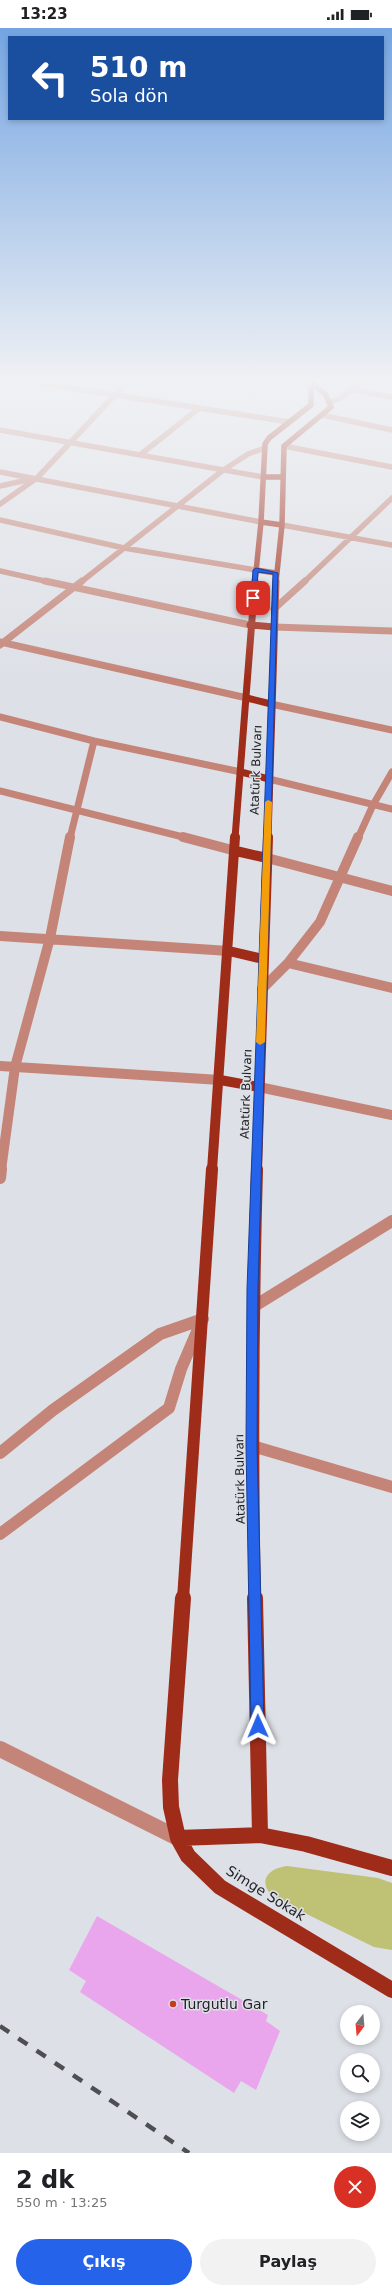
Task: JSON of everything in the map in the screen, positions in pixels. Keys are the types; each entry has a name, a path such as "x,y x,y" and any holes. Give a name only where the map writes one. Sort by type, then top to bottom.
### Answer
{"main road":[{"name":"Atatürk Bulvarı","path":"178,1838 171,1807 170,1780 242,772 250,625 261,522 263,482"},
{"name":"Atatürk Bulvarı","path":"260,1835 252,1446 252,1307 274,609 276,573 282,525 283,482"},
{"path":"261,522 282,525"},
{"path":"256,570 276,573"},
{"path":"250,625 274,627"},
{"path":"247,698 271,704"},
{"path":"242,772 269,779"},
{"path":"236,851 266,858"},
{"path":"229,951 263,959"},
{"path":"220,1080 259,1087"},
{"path":"178,1838 260,1835 306,1844 392,1868"},
{"name":"Simge Sokak","path":"178,1838 188,1856 220,1887 392,1990"}],"street":[{"path":"0,486 18,482"},
{"path":"0,504 31,482"},
{"path":"57,482 177,507 261,522"},
{"path":"1,643 208,482"},
{"path":"274,609 353,537 392,498"},
{"path":"0,520 124,548 256,570"},
{"path":"282,525 392,545"},
{"path":"0,572 73,586 250,625"},
{"path":"274,627 392,631"},
{"path":"1,643 247,698"},
{"path":"271,704 392,730"},
{"path":"0,717 94,741 242,772"},
{"path":"0,1178 15,1067 50,938 76,809 94,741"},
{"path":"262,989 288,962 320,922 373,805 392,772"},
{"path":"269,779 392,809"},
{"path":"0,791 76,809 236,851"},
{"path":"266,858 392,891"},
{"path":"0,936 50,938 229,951"},
{"path":"288,962 392,988"},
{"path":"0,1066 220,1080"},
{"path":"259,1087 392,1115"},
{"path":"252,1307 392,1221"},
{"path":"0,1453 53,1410 160,1334 203,1319"},
{"path":"0,1534 168,1408 181,1369 203,1319"},
{"path":"252,1446 392,1487"},
{"path":"0,1750 178,1838"}],"green space":[{"path":"287,1866 378,1878 392,1883 392,1950 374,1947 276,1899 267,1888 265,1883 266,1878 273,1870"}],"building":[{"name":"Turgutlu Gar","path":"97,1916 268,2015 266,2021 280,2031 256,2090 241,2081 234,2093 80,1992 86,1981 69,1970"}],"railway":[{"path":"0,2026 189,2153"}],"slow traffic":[{"path":"260,1042 268,802"}],"place":[{"name":"Turgutlu Gar","path":"173,2004"}],"route":[{"path":"253,598 256,570 276,573 253,1289 252,1446 258,1726"}]}
